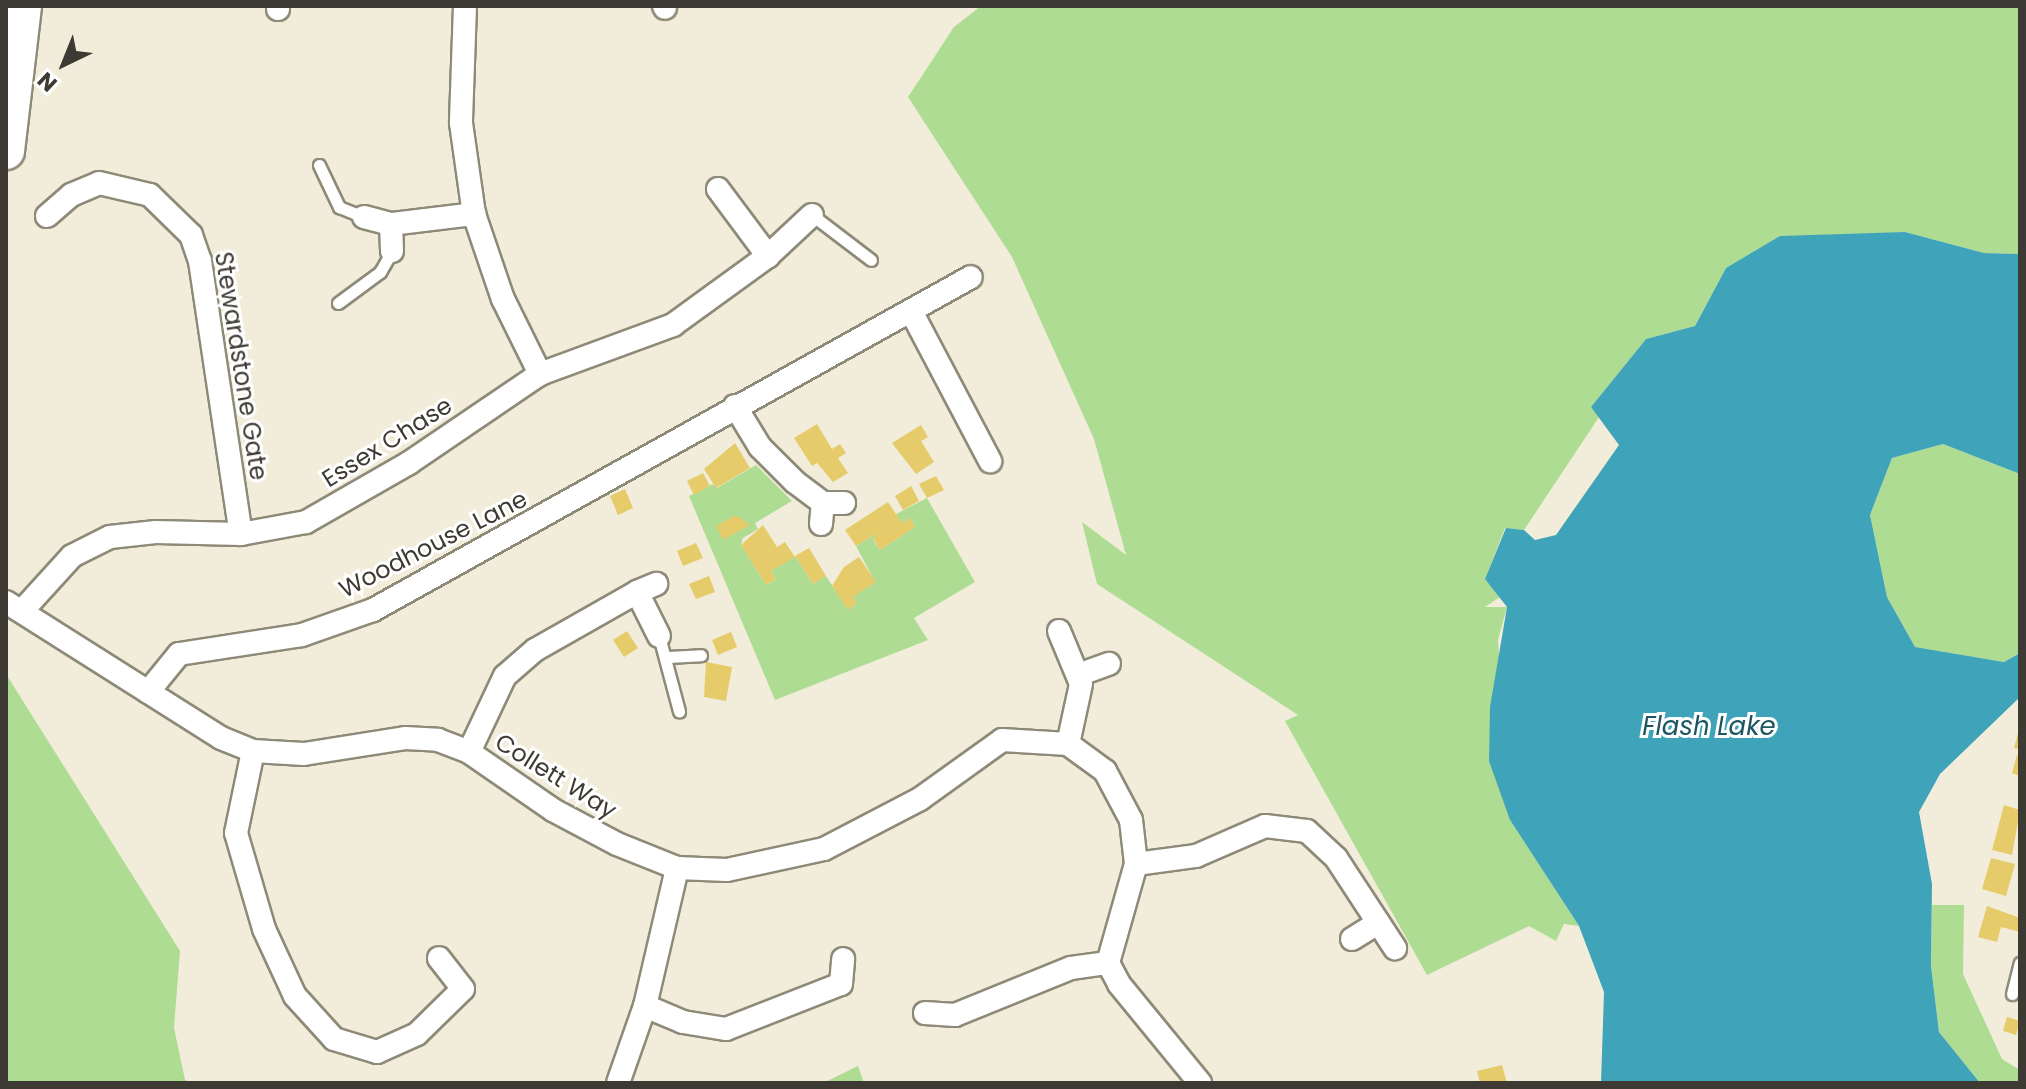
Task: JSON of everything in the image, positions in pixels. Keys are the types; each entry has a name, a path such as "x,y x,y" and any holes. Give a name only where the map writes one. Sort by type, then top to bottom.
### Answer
{"main road":[{"path":"6,151 23,6"}],"street":[{"path":"465,6 461,123 474,214 503,299 540,374"},
{"name":"Stewardstone Gate","path":"47,216 71,195 99,183 150,195 191,235 200,261 241,534"},
{"path":"718,189 768,256"},
{"path":"364,217 391,224 474,214"},
{"name":"Essex Chase","path":"14,606 72,556 110,537 156,532 241,534 306,522 409,463 540,374 673,325 768,256 812,215"},
{"path":"391,224 392,251"},
{"name":"Woodhouse Lane","path":"148,692 179,654 302,635 373,610 971,277"},
{"path":"911,311 990,461"},
{"path":"735,406 760,447 829,510"},
{"path":"469,752 505,676 535,650 646,588 663,646"},
{"name":"Collett Way","path":"14,606 221,738 253,751 304,754 405,738 438,740 469,752 553,810 617,844 677,868 727,870 824,849 920,799 1002,740 1068,744"},
{"path":"1059,631 1078,675 1068,744 1098,763 1121,792 1131,820 1136,864 1108,963 1119,984 1200,1083"},
{"path":"1078,675 1109,664"},
{"path":"253,751 236,833 264,929 295,996 334,1039 377,1052 417,1034 463,989 439,958"},
{"path":"1136,864 1196,856 1265,826 1307,831 1336,858 1395,948"},
{"path":"618,1083 645,1006 677,868"},
{"path":"1352,939 1378,923"},
{"path":"645,1006 683,1022 726,1029 841,984 843,959"},
{"path":"925,1013 955,1015 1071,968 1108,963"}],"lane":[{"path":"319,165 339,207 364,217"},
{"path":"812,215 871,260"},
{"path":"338,303 380,272 392,251"},
{"path":"679,711 669,688 663,646 701,655"},
{"path":"2012,994 2020,963"}],"green space":[{"path":"981,6 2020,6 2020,254 1984,253 1905,232 1851,237 1726,268 1695,326 1646,339 1591,407 1599,417 1524,530 1505,528 1485,579 1500,597 1485,607 1507,607 1498,640 1510,820 1579,926 1564,924 1556,941 1529,926 1427,975 1285,721 1298,715 1097,584 1082,522 1126,555 1094,439 1012,257 908,97 954,27"},
{"path":"1943,444 2020,474 2020,653 2004,662 1915,647 1887,597 1870,515 1892,458"},
{"path":"756,465 792,501 755,523 758,529 743,538 741,545 766,585 776,579 771,571 795,556 813,584 826,576 848,610 857,603 853,597 875,582 856,546 877,533 873,540 880,550 915,527 910,518 902,523 896,514 927,498 975,582 914,618 928,640 775,700 689,496 713,484 717,488"},
{"path":"6,674 180,951 174,1028 185,1080 193,1083 6,1083"},
{"path":"1932,905 1964,905 1963,974 2002,1059 2020,1070 2020,1083 1980,1083 1939,1032 1931,966"},
{"path":"858,1066 864,1083 823,1083"}],"water":[{"name":"Flash Lake","path":"1905,232 1984,253 2020,254 2020,474 1943,444 1892,458 1870,515 1887,597 1915,647 2004,662 2020,653 2020,697 1940,774 1919,812 1932,884 1931,966 1939,1032 1980,1083 1601,1083 1604,992 1579,926 1510,820 1489,761 1490,707 1507,607 1485,579 1506,528 1524,530 1535,540 1556,535 1619,445 1591,407 1646,339 1695,326 1726,268 1780,236"}],"building":[{"path":"817,424 832,449 840,444 846,453 838,458 848,473 833,482 817,463 812,466 794,438"},
{"path":"921,425 928,437 921,441 934,462 916,474 892,443"},
{"path":"735,443 750,468 716,488 704,469"},
{"path":"703,473 710,486 694,495 687,481"},
{"path":"936,476 944,490 927,498 919,484"},
{"path":"911,486 919,501 903,510 895,496"},
{"path":"625,489 633,508 618,515 610,496"},
{"path":"888,502 902,523 910,518 915,527 880,550 873,539 877,533 856,546 845,530"},
{"path":"736,515 750,525 723,540 716,526"},
{"path":"763,525 777,547 785,542 795,557 771,571 776,579 766,585 741,545"},
{"path":"696,543 703,558 683,566 677,551"},
{"path":"809,548 826,576 813,584 795,556"},
{"path":"859,557 876,582 853,597 857,603 848,610 832,586 844,567"},
{"path":"709,576 715,592 696,599 689,584"},
{"path":"627,631 638,648 624,657 613,640"},
{"path":"731,632 737,647 718,655 712,640"},
{"path":"706,662 732,667 726,701 704,697"},
{"path":"2020,729 2020,749 2014,748"},
{"path":"2017,755 2020,755 2020,776 2012,773"},
{"path":"2004,805 2020,810 2012,855 1992,850"},
{"path":"1991,858 2015,864 2006,896 1982,889"},
{"path":"1987,906 2020,918 2020,932 2001,927 1997,942 1978,937"},
{"path":"2007,1017 2020,1021 2016,1035 2003,1031"},
{"path":"1502,1065 1507,1083 1480,1083 1477,1071"}]}
